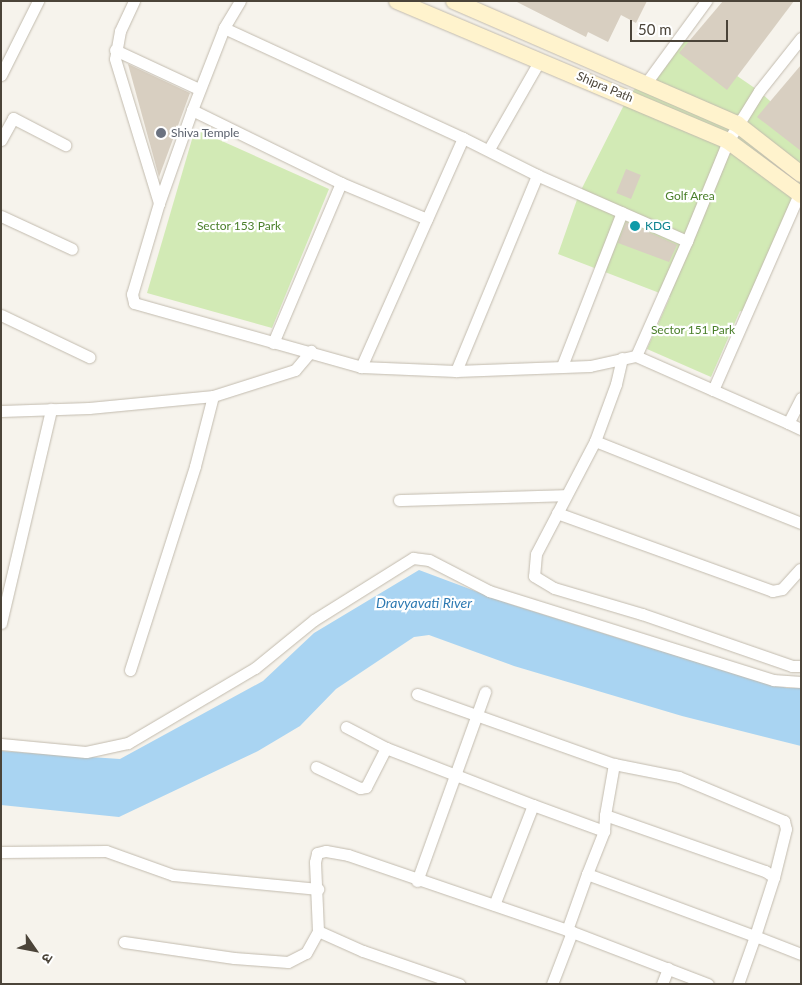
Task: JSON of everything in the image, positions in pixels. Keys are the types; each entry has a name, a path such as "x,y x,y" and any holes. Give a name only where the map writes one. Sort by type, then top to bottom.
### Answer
{"street":[{"path":"1,74 38,1"},
{"path":"134,1 115,50 159,203"},
{"path":"240,1 224,28 199,89 159,203 132,294 134,302 272,343 311,351 361,367 456,371 590,366 636,356 801,429"},
{"name":"Shipra Path","path":"454,1 737,124 801,174"},
{"name":"Shipra Path","path":"400,2 728,141 800,194"},
{"path":"646,83 704,2"},
{"path":"224,28 489,149 536,175 687,241"},
{"path":"636,356 687,241 728,141 758,91 801,38"},
{"path":"115,50 199,89"},
{"path":"489,149 540,60"},
{"path":"192,110 340,183 427,219"},
{"path":"1,112 65,145"},
{"path":"1,140 13,118"},
{"path":"361,367 463,138"},
{"path":"456,371 536,175"},
{"path":"272,343 340,183"},
{"path":"713,390 800,194"},
{"path":"562,366 622,212"},
{"path":"1,216 72,249"},
{"path":"1,316 89,357"},
{"path":"1,411 51,409 213,396 295,370 311,351"},
{"path":"622,358 616,384 595,441 557,513 533,566 534,576 540,581 792,666 801,666"},
{"path":"130,670 195,466 213,396"},
{"path":"788,423 801,398"},
{"path":"1,623 51,409"},
{"path":"595,441 801,523"},
{"path":"400,500 566,495"},
{"path":"557,513 765,590 782,589 800,569"},
{"path":"1,744 86,752 128,742 255,668 322,614 413,558 429,560 489,591 773,680 801,682"},
{"path":"417,881 474,716 485,692"},
{"path":"417,694 474,716 614,764 679,777 780,818 786,829 774,878 738,984"},
{"path":"346,727 386,748 604,831"},
{"path":"316,767 360,788 366,787 386,748"},
{"path":"552,984 587,874 604,831 614,764"},
{"path":"494,905 533,805"},
{"path":"605,815 774,878"},
{"path":"1,852 106,851 173,875 318,889"},
{"path":"124,942 234,958 288,962 306,953 318,931 318,889 315,862 317,853 326,851 348,855 417,881 570,931 708,984"},
{"path":"587,874 801,954"},
{"path":"318,931 363,951 459,984"},
{"path":"662,984 668,968"}],"green space":[{"name":"Golf Area","path":"679,36 759,91 801,129 801,190 748,312 740,311 711,377 647,349 670,297 558,254 579,194 628,97"},
{"name":"Sector 153 Park","path":"195,129 329,189 272,328 147,293"}],"water":[{"name":"Dravyavati River","path":"419,570 510,604 631,642 787,688 801,688 801,746 682,716 514,666 429,635 414,637 336,689 300,726 258,751 119,817 1,805 1,751 120,759 263,681 314,633"}],"building":[{"path":"515,1 647,1 636,23 621,15 608,42 588,32 586,37"},
{"path":"723,1 794,1 727,90 679,53"},
{"name":"Shiva Temple","path":"128,64 190,93 159,177"},
{"path":"801,65 801,151 757,117"},
{"path":"626,169 641,175 631,199 616,193"},
{"path":"626,222 677,245 669,262 618,243"}],"place":[{"name":"Shiva Temple","path":"161,133"},
{"name":"KDG","path":"635,226"}],"park label":[{"name":"Sector 151 Park","path":"693,330"}]}
